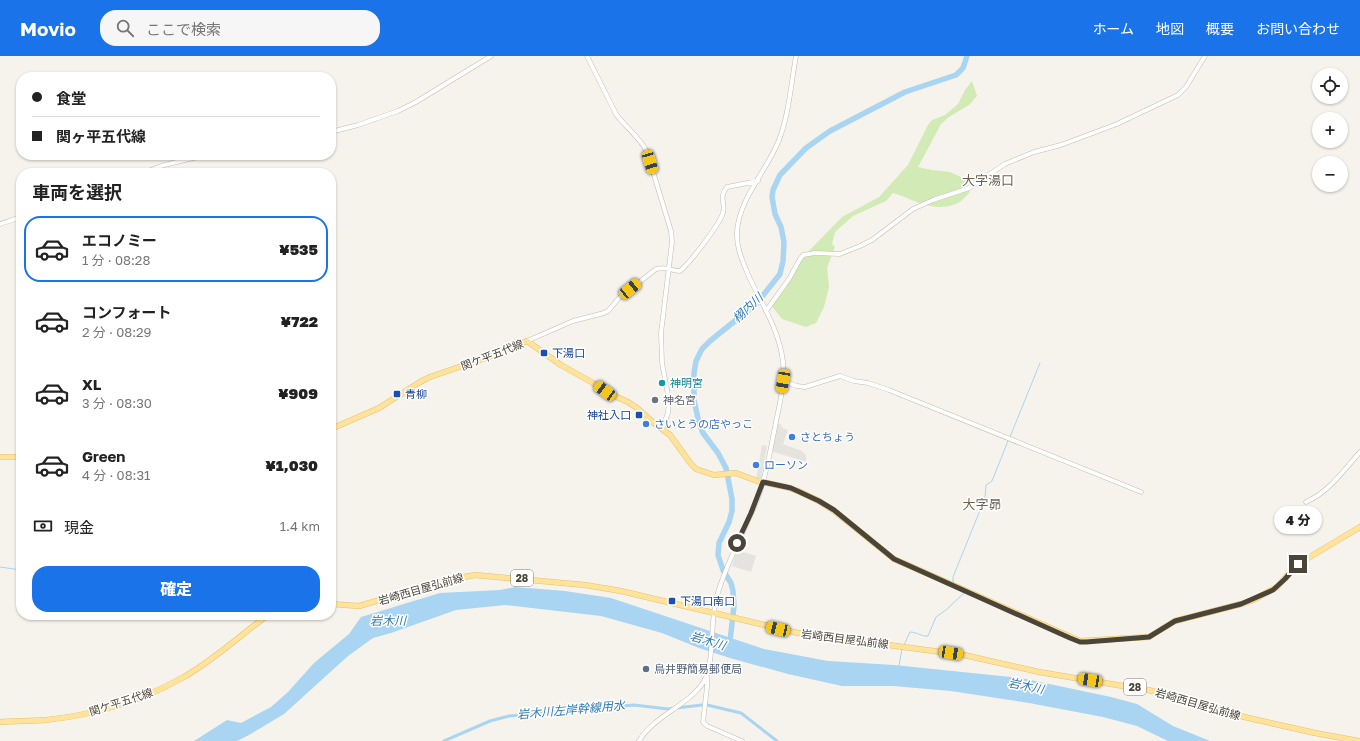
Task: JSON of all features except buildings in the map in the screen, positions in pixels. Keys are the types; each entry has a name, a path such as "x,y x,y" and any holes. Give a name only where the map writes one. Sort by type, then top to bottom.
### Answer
{"main road":[{"name":"関ケ平五代線","path":"336,427 380,408 430,377 527,341 561,365 608,393 628,402 675,439 693,467 709,474 732,473 791,488 834,510 894,559 1080,642 1149,637 1175,621 1241,604 1273,590 1298,564 1360,527"},
{"path":"0,457 16,457"},
{"name":"岩崎西目屋弘前線","path":"336,604 359,606 456,578 482,575 573,583 607,588 814,636 964,655 1039,672 1153,691 1206,708 1315,733 1359,741"},
{"name":"関ケ平五代線","path":"0,722 46,720 78,715 144,697 182,678 221,652 262,620"}],"street":[{"path":"336,131 389,115 403,109 491,56"},
{"path":"587,56 616,114 643,144 647,152 671,231 672,250 661,333 662,363 669,400 668,413 662,429"},
{"path":"742,741 707,726 703,722 707,687 706,677 710,659 717,598 727,568 763,482 783,381 781,352 775,332 741,257 737,231 742,211 748,197 775,148 782,130 796,56"},
{"path":"766,311 789,279 803,256 815,253 840,254 854,248 872,240 912,208 969,188 1006,164 1034,152 1117,124 1178,95 1186,87 1205,56"},
{"path":"156,168 185,160"},
{"path":"527,341 573,321 608,311 619,298 656,269 664,267 677,271 682,269 712,232 723,213 722,196 727,187 758,180"},
{"path":"0,224 16,219"},
{"path":"783,381 805,387 840,376 854,381 868,383 889,390 1141,492"},
{"path":"1306,502 1314,499 1326,490 1360,452"},
{"path":"639,741 645,732 695,692 706,677"}],"green space":[{"path":"972,81 977,96 969,105 949,117 941,124 918,167 950,172 965,179 970,192 958,203 941,207 925,205 893,193 886,201 853,216 835,232 832,244 835,247 827,268 829,287 824,307 816,323 806,327 782,319 771,305 802,258 842,217 879,197 908,165 932,120 945,115 958,104 965,90"}],"shaded area":[{"path":"777,423 782,425 781,427 788,430 783,444 802,451 806,455 806,462 771,451"},
{"path":"762,445 767,446 761,478 756,479"},
{"path":"737,550 756,556 751,572 732,566"}],"water":[{"name":"岩木川","path":"515,587 565,591 611,598 764,649 828,661 894,665 1021,678 1111,697 1137,704 1173,726 1210,741 1168,741 1137,726 1103,717 1029,703 951,691 893,686 842,686 788,674 730,658 699,648 662,633 601,616 505,605 456,610 373,638 348,656 284,714 249,735 237,741 194,741 227,720 241,723 271,707 288,692 314,663 349,634 361,617 440,593 500,590"}],"waterway":[{"name":"栩内川","path":"728,643 730,641 734,606 733,591 731,583 723,570 718,555 719,543 729,522 732,511 732,499 726,468 718,453 703,433 699,423 694,400 694,373 696,361 702,349 757,303 780,274 783,261 784,242 781,227 775,214 772,197 773,190 780,175 806,148 830,131 905,92 956,75 963,68 967,56"},
{"path":"1010,437 1040,363"},
{"path":"955,584 953,577 985,498 986,485 992,481 1008,441"},
{"path":"0,567 16,569"},
{"path":"904,645 910,632 928,636 936,617 964,593"},
{"path":"899,666 902,649"},
{"name":"岩木川左岸幹線用水","path":"444,741 490,721 509,716 634,705 668,709 702,705"},
{"name":"岩木川左岸幹線用水","path":"707,705 741,713 777,741"}],"place":[{"name":"下湯口","path":"544,353"},
{"name":"神明宮","path":"662,383"},
{"name":"青柳","path":"397,394"},
{"name":"神名宮","path":"655,400"},
{"name":"神社入口","path":"639,415"},
{"name":"さいとうの店やっこ","path":"646,424"},
{"name":"さとちょう","path":"792,437"},
{"name":"ローソン","path":"756,465"},
{"name":"下湯口南口","path":"672,601"},
{"name":"鳥井野簡易郵便局","path":"646,669"}],"district":[{"name":"大字湯口","path":"988,180"},
{"name":"大字昴","path":"982,504"}],"route":[{"path":"737,543 763,482 771,485 791,488 834,510 894,559 1080,642 1149,637 1175,621 1253,600 1277,587 1298,564"}]}
